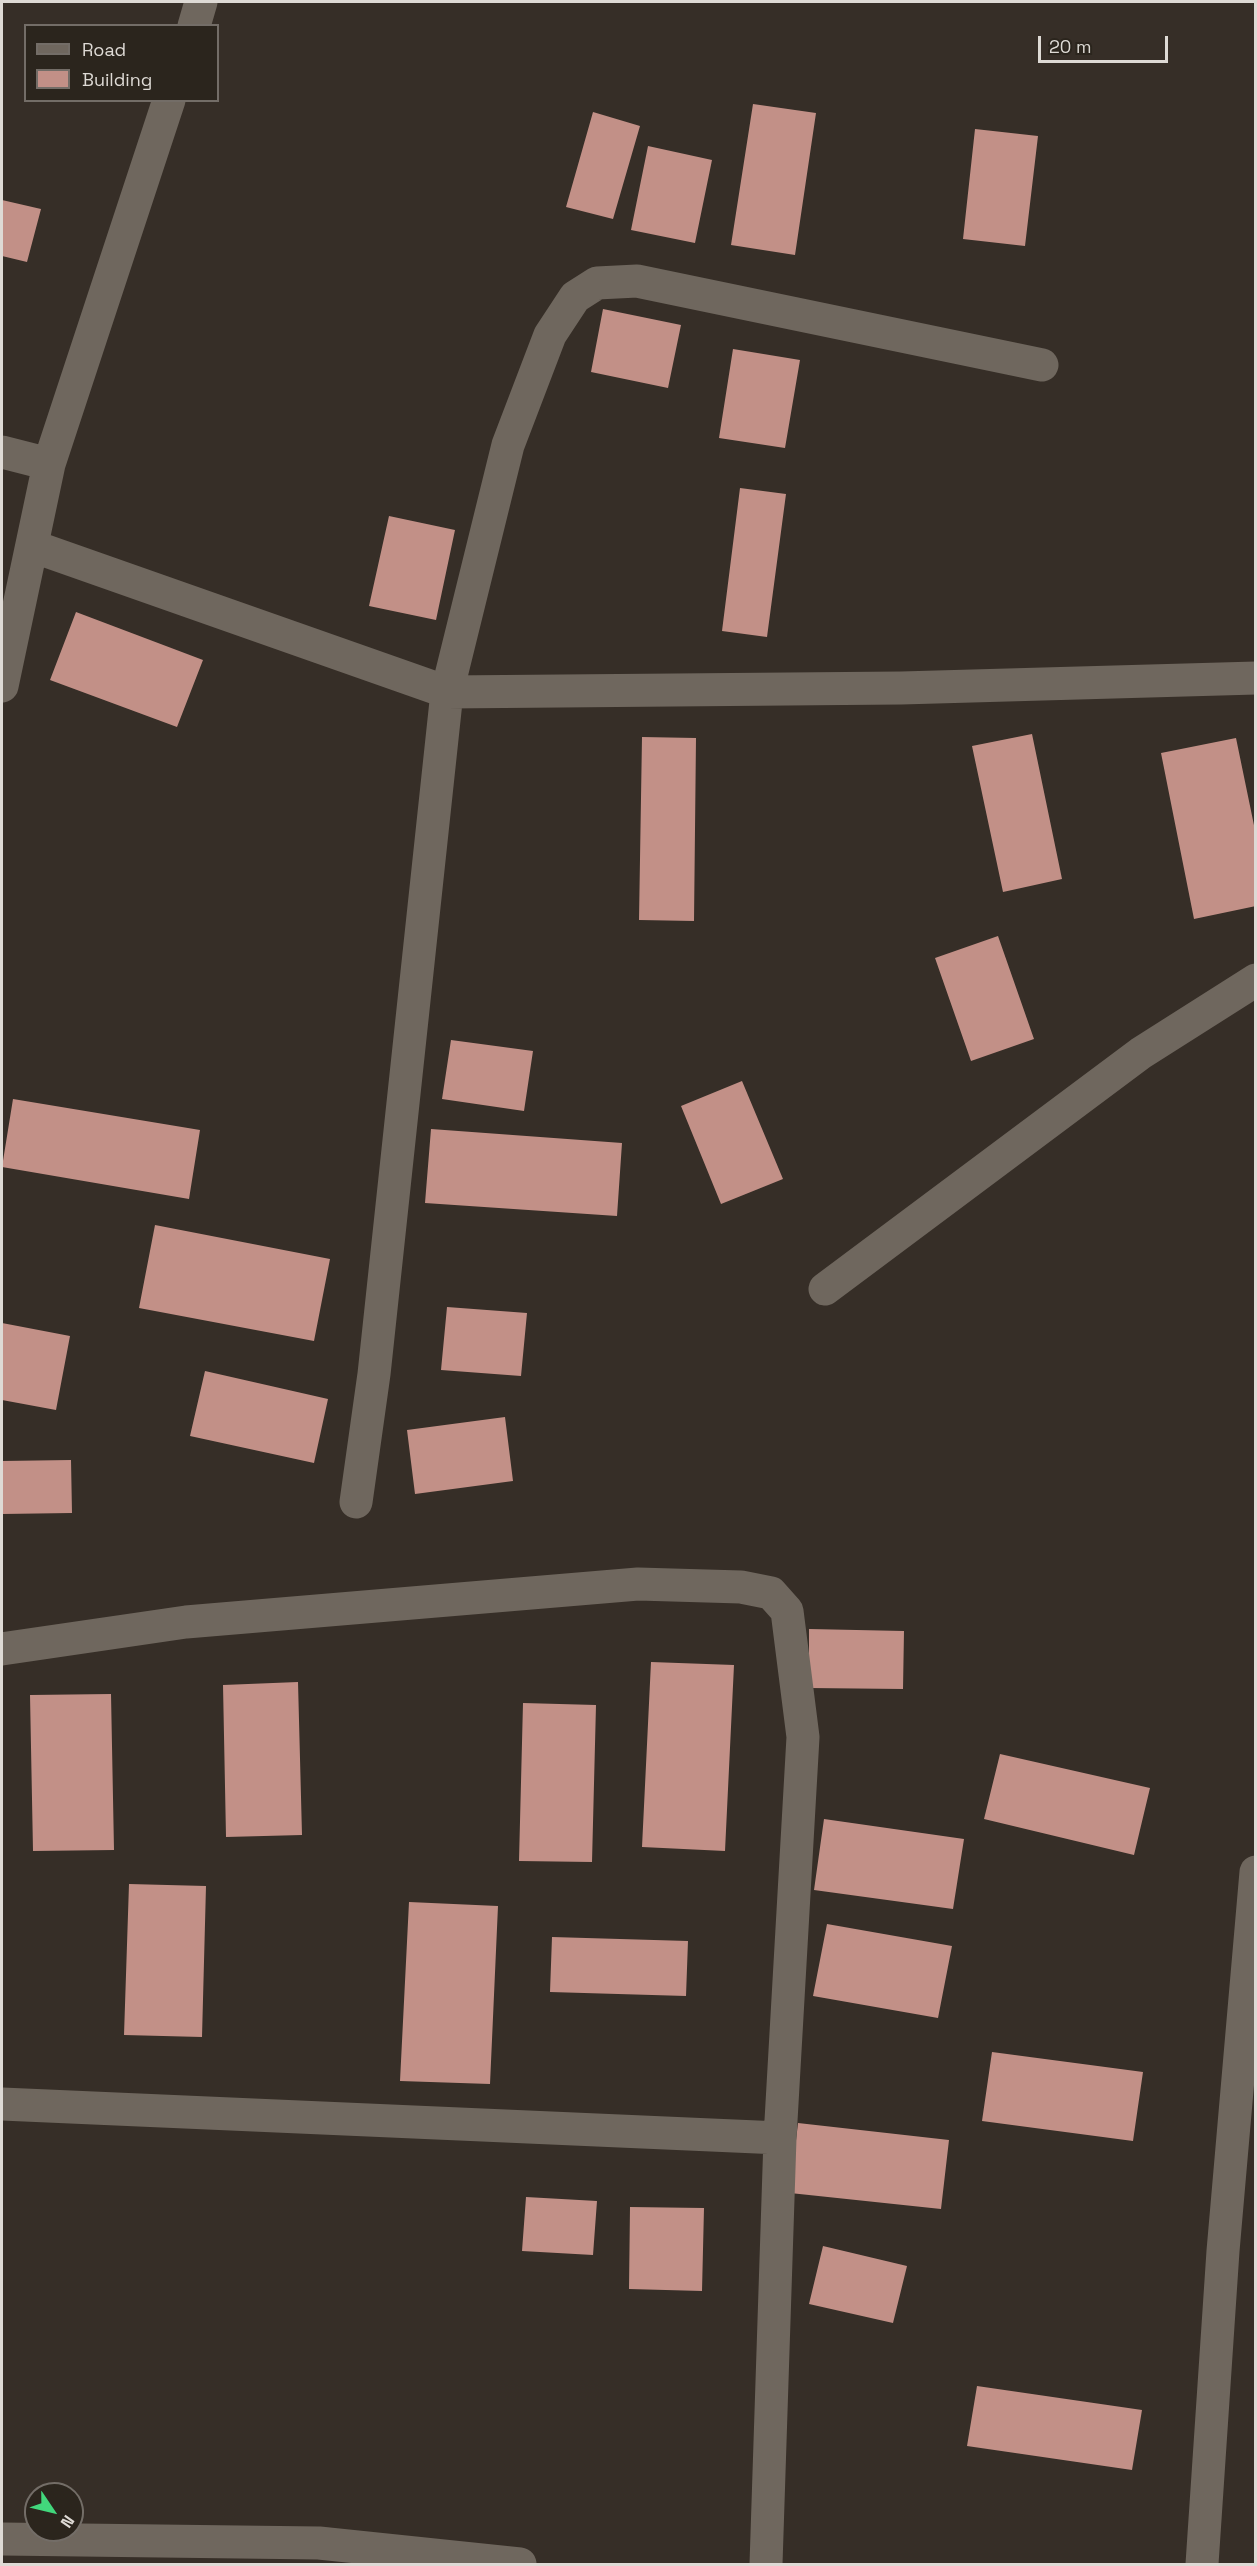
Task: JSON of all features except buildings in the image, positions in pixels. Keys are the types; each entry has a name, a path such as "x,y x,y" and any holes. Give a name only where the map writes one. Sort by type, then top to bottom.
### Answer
{"street":[{"path":"195,24 201,2"},
{"path":"2,686 49,464 168,102"},
{"path":"356,1502 375,1362 447,692 507,445 550,335 575,297 597,283 637,281 1042,365"},
{"path":"2,452 49,464"},
{"path":"32,546 447,692 901,688 1256,678"},
{"path":"825,1289 1141,1053 1256,980"},
{"path":"2,1649 186,1622 638,1584 741,1587 771,1593 787,1611 803,1737 780,2138 766,2565"},
{"path":"1202,2565 1223,2251 1256,1872"},
{"path":"2,2104 780,2138"},
{"path":"2,2539 520,2565"}]}
